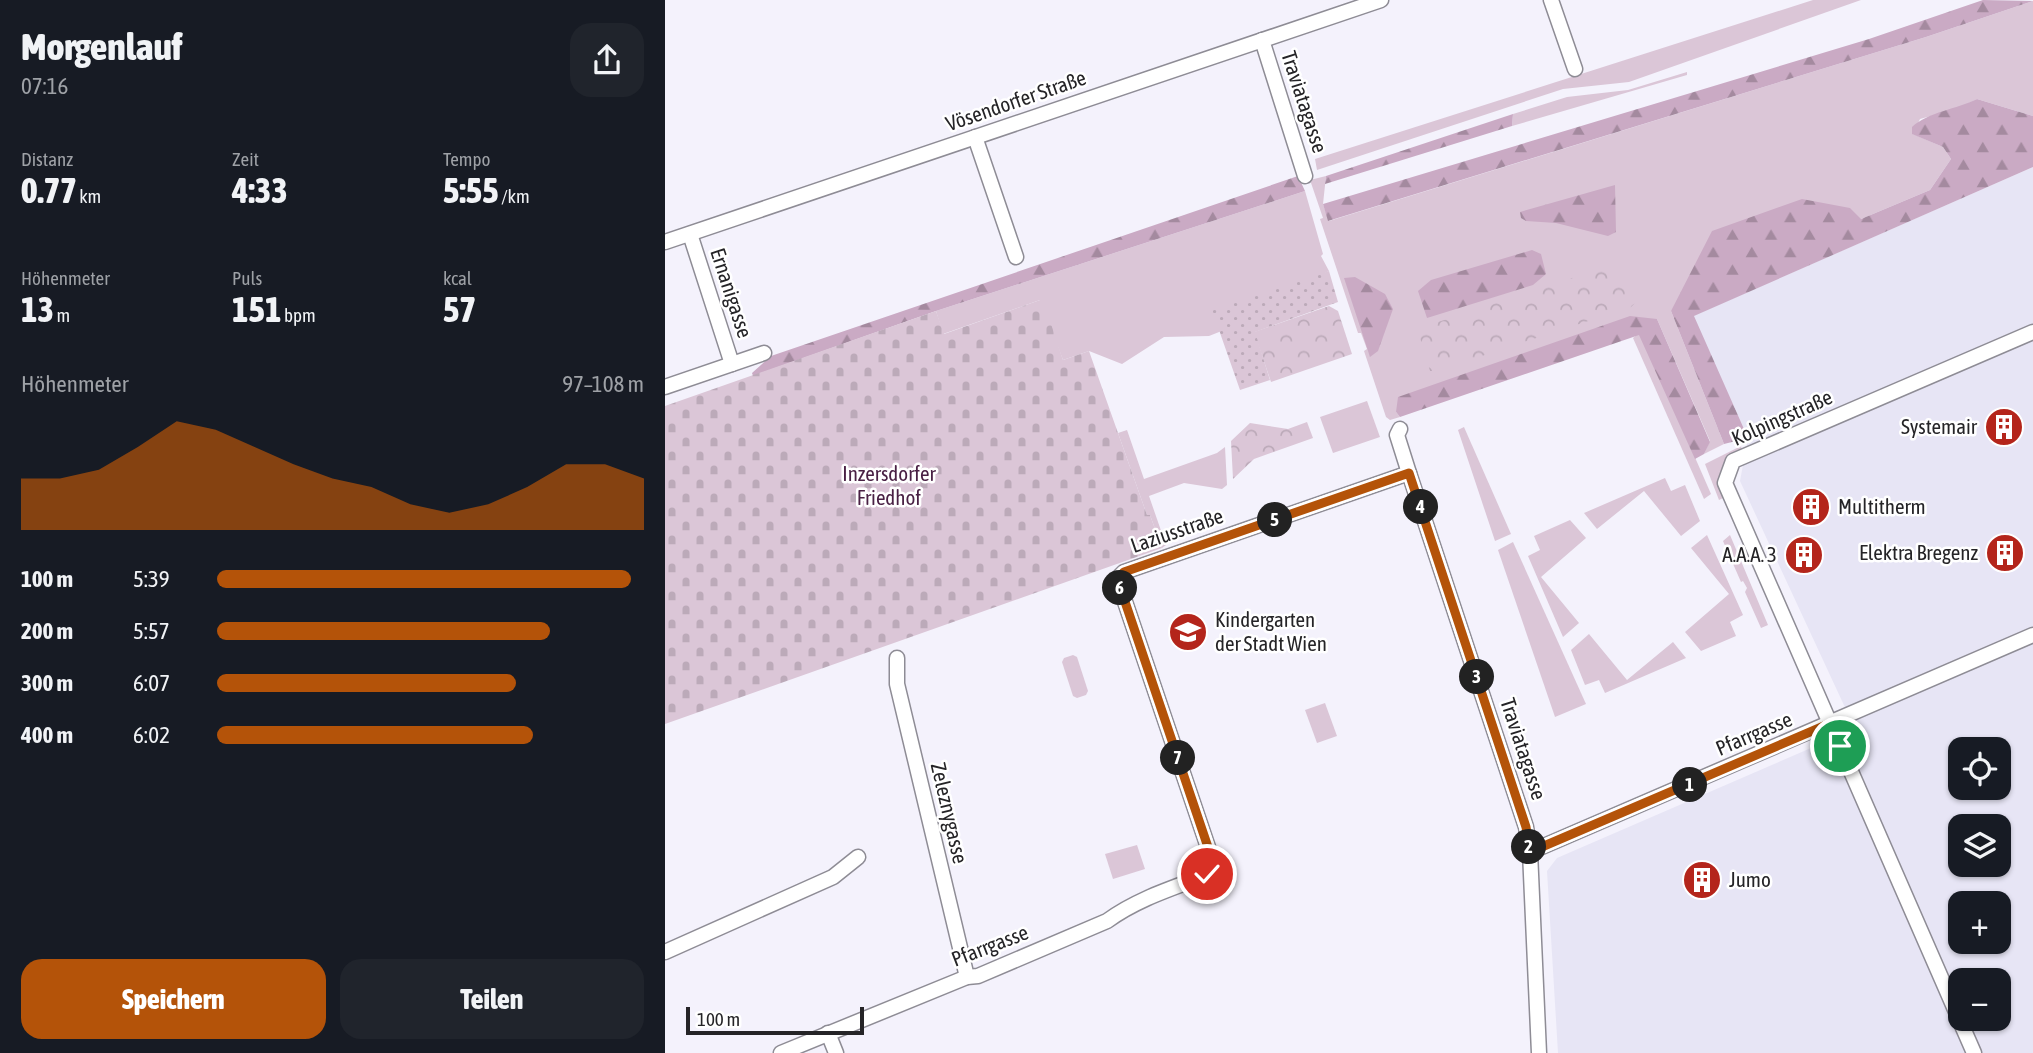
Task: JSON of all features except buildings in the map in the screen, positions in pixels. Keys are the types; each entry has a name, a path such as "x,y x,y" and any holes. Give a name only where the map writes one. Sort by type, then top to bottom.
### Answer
{"street":[{"name":"Vösendorfer Straße","path":"665,242 1381,0"},
{"path":"1551,0 1575,69"},
{"name":"Traviatagasse","path":"1262,40 1305,176"},
{"path":"975,137 1016,257"},
{"name":"Ernanigasse","path":"690,234 733,364"},
{"name":"Kolpingstraße","path":"1974,1053 1725,483 1733,461 2033,332"},
{"path":"665,387 764,353"},
{"name":"Traviatagasse","path":"1401,429 1397,435 1523,816 1530,852 1539,1053"},
{"name":"Laziusstraße","path":"1211,871 1212,859 1119,584 1119,577 1124,572 1409,473"},
{"name":"Pfarrgasse","path":"1530,852 2033,635"},
{"name":"Zeleznygasse","path":"897,658 898,684 967,977"},
{"path":"665,952 833,877 858,857"},
{"name":"Pfarrgasse","path":"781,1053 1107,921 1119,912 1211,871"},
{"path":"828,1033 836,1053"}],"shaded area":[{"path":"2033,167 2033,1053 1558,1053 1547,871 1557,858 1855,729 1740,481 1748,438 1693,316"}],"green space":[{"path":"1813,0 1861,0 1629,82 1563,89 1317,170 1315,159"},
{"path":"1983,0 2033,1 1926,37 1328,221 1323,204 1869,39"},
{"path":"2033,1 2033,116 1977,99 1960,108 1920,119 1913,134 1943,147 1951,159 1930,190 1861,219 1671,311 1724,444 1704,454 1710,441 1657,319 1396,412 1400,417 1390,420 1386,417 1364,351 1367,349 1361,333 1358,333 1320,219 1323,218 1310,180 1326,176 1323,204 1329,221 1926,37"},
{"path":"1687,72 1687,75 1512,126 1513,114 1567,97 1628,90"},
{"path":"1977,99 2033,116 2033,167 1694,316 1748,438 1724,444 1671,311 1712,231 1802,199 1850,208 1861,219 1930,190 1951,159 1943,147 1912,134 1912,127 1934,114"},
{"path":"1513,114 1512,126 1325,184 1326,176"},
{"path":"1298,176 1305,191 936,311 753,376 752,373 771,356"},
{"path":"1615,185 1616,232 1608,236 1556,223 1526,221 1521,218 1520,212"},
{"path":"1305,191 1323,254 1321,256 1329,271 1305,298 1209,336 1164,337 1122,364 1089,351 1063,360 1040,300 943,334 936,311"},
{"path":"1532,250 1541,254 1546,274 1533,285 1427,318 1418,291 1431,280"},
{"path":"1599,269 1626,277 1635,303 1631,307 1430,371 1418,331 1423,327"},
{"path":"1329,271 1338,302 1255,332 1270,380 1240,390 1212,310"},
{"path":"1355,277 1385,294 1393,309 1378,351 1370,357 1344,278"},
{"name":"Inzersdorfer Friedhof","path":"1043,300 1063,360 1089,351 1147,515 1150,515 1162,548 665,724 665,406 936,311 944,334"},
{"path":"1329,306 1338,311 1352,354 1271,382 1254,332"},
{"path":"1630,316 1657,319 1710,442 1704,454 1695,459 1639,335 1400,417 1396,412 1398,397"},
{"path":"1640,332 1711,494 1704,499 1633,338"},
{"path":"1367,401 1380,437 1333,453 1320,417"},
{"path":"1307,422 1313,438 1254,459 1233,479 1231,441 1250,423 1288,429"},
{"path":"1464,427 1511,534 1495,541 1458,430"},
{"path":"1127,430 1144,479 1217,453 1225,447 1227,485 1222,489 1184,483 1149,496 1166,545 1162,548 1150,515 1147,515 1118,433"},
{"path":"1741,446 1742,450 1722,470 1720,489 1723,498 1719,500 1705,464"},
{"path":"1665,478 1671,491 1685,485 1700,521 1681,536 1644,491 1597,529 1584,513"},
{"path":"1570,520 1586,538 1541,577 1579,623 1563,637 1528,556 1540,550 1534,536"},
{"path":"1707,535 1743,615 1730,622 1736,636 1701,651 1685,632 1729,594 1691,548"},
{"path":"1730,535 1768,625 1761,628 1745,592 1747,588 1743,581 1741,582 1723,541"},
{"path":"1513,542 1586,704 1555,717 1498,550"},
{"path":"1589,634 1627,680 1673,642 1686,658 1605,693 1599,680 1585,685 1571,650"},
{"path":"1073,655 1077,657 1088,691 1086,695 1077,698 1073,696 1062,662 1064,658"},
{"path":"1325,703 1337,736 1317,743 1305,710"},
{"path":"1137,845 1145,869 1113,879 1105,854"}],"place":[{"name":"Systemair","path":"2004,427"},
{"name":"Multitherm","path":"1811,507"},
{"name":"Elektra Bregenz","path":"2005,553"},
{"name":"A.A.A. 3","path":"1804,555"},
{"name":"Kindergarten der Stadt Wien","path":"1188,632"},
{"name":"Jumo","path":"1702,880"}],"route":[{"path":"1207,874 1211,871 1212,859 1119,584 1119,577 1124,572 1409,473 1526,827 1530,852 1831,723 1840,746"}]}
